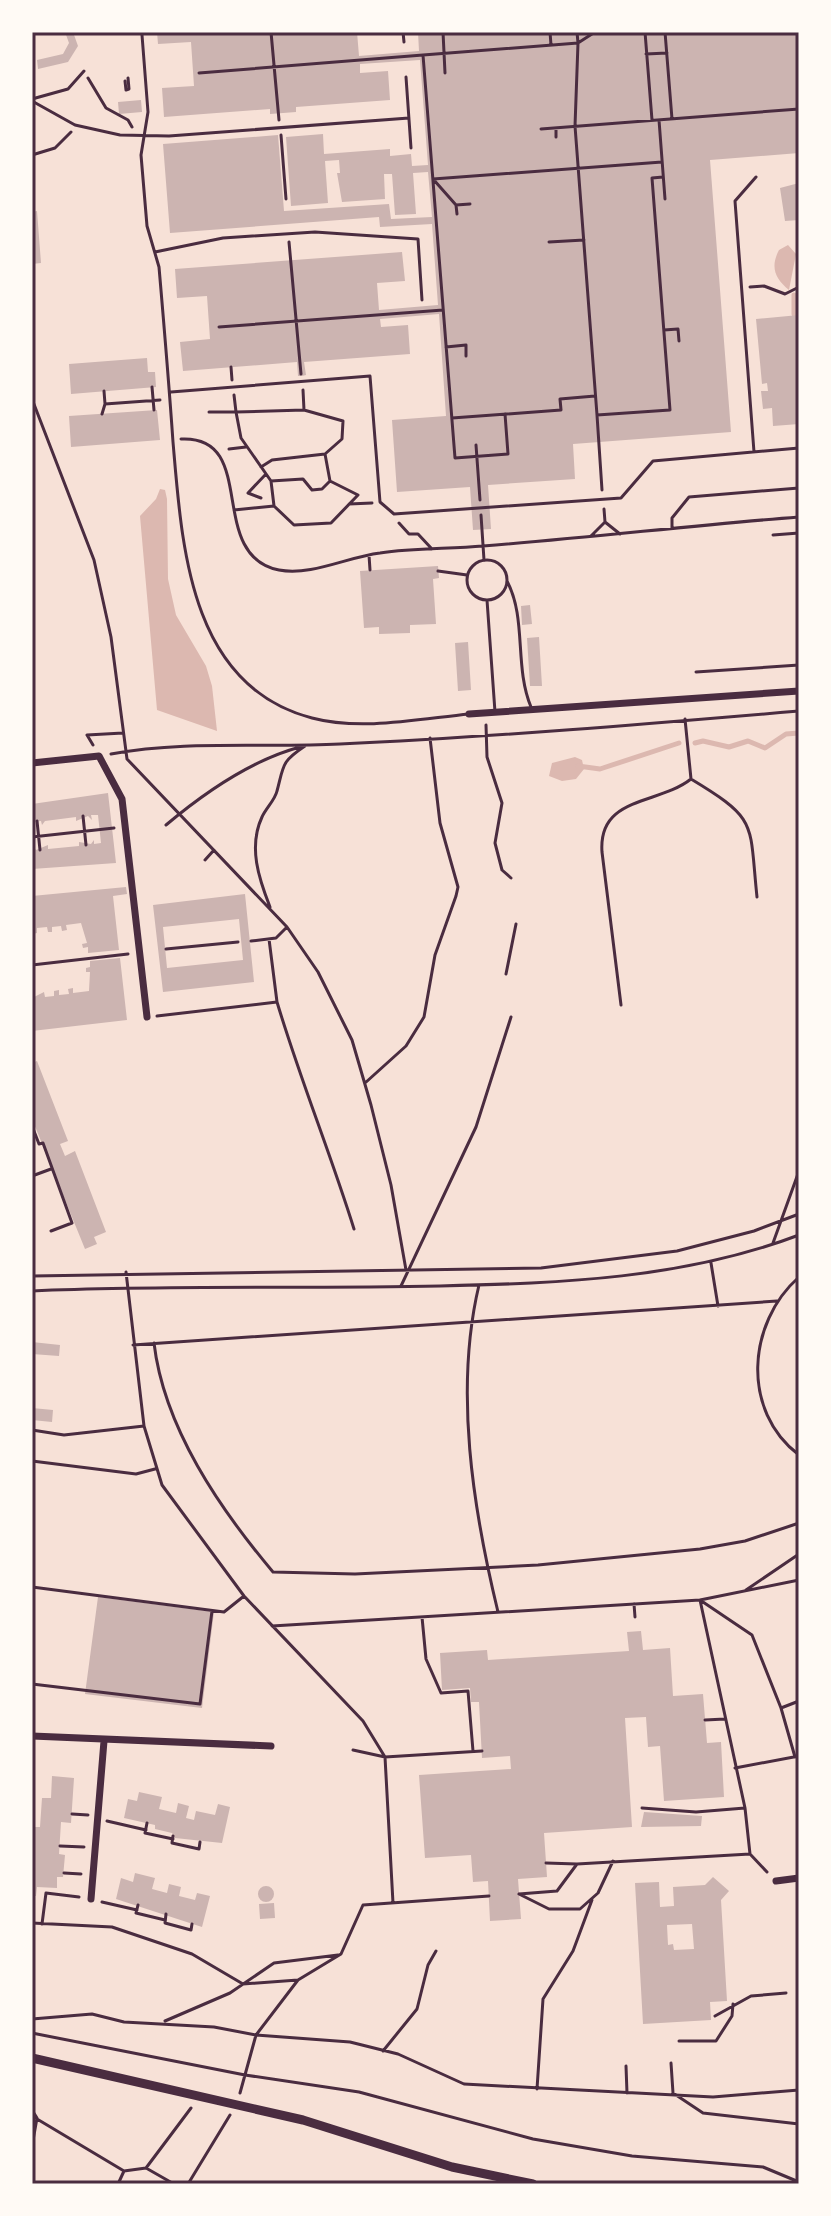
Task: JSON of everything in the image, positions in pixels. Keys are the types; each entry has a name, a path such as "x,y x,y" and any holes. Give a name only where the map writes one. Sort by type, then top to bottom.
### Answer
{"street":[{"path":"469,714 799,691"},
{"path":"32,763 99,756 122,799 147,1017"},
{"path":"32,1736 271,1746"},
{"path":"91,1899 104,1741"},
{"path":"776,1881 799,1878"},
{"path":"32,2058 237,2103 323,2125 452,2167 533,2184"}],"lane":[{"path":"403,32 404,42"},
{"path":"142,35 148,112 141,155 147,226 159,267 182,550 191,590 215,641 236,671 260,695 288,711 343,723 469,714"},
{"path":"32,100 68,89 84,71"},
{"path":"406,77 411,148"},
{"path":"32,100 75,125 94,131 144,136 409,118"},
{"path":"754,452 735,201 756,177"},
{"path":"155,252 223,238 288,233 418,239 422,300"},
{"path":"170,392 370,376 380,502 394,514 621,498 653,461 799,448"},
{"path":"507,581 500,595 487,600 472,593 467,575 471,567 484,560 500,564 515,596 521,680 533,710"},
{"path":"487,600 495,713"}],"path":[{"path":"271,32 286,199"},
{"path":"443,32 445,73"},
{"path":"550,32 551,45"},
{"path":"577,32 575,126 603,495"},
{"path":"199,73 578,43 595,32"},
{"path":"645,32 652,120"},
{"path":"665,32 672,119"},
{"path":"657,53 658,60"},
{"path":"646,54 667,53"},
{"path":"423,55 455,458 508,454 505,414"},
{"path":"32,60 32,72"},
{"path":"84,71 106,108 128,120 144,136"},
{"path":"541,129 799,109"},
{"path":"659,120 665,199"},
{"path":"32,155 55,148 65,141 75,125"},
{"path":"556,128 556,137"},
{"path":"433,179 662,162"},
{"path":"597,415 670,410 652,178 663,177"},
{"path":"433,179 456,205 457,214"},
{"path":"456,205 470,204"},
{"path":"288,233 304,410"},
{"path":"549,242 584,240"},
{"path":"742,289 764,286 785,294 799,287"},
{"path":"219,327 443,310"},
{"path":"664,330 678,329 679,341"},
{"path":"446,347 466,345 466,356"},
{"path":"152,387 154,410"},
{"path":"102,414 104,391"},
{"path":"452,418 561,410 560,399 595,396"},
{"path":"32,399 94,560 111,637 125,750 133,768 287,927 337,1007 352,1040 365,1084 391,1185 406,1270"},
{"path":"105,404 170,399"},
{"path":"261,467 272,460 325,454 342,439 343,421 304,410 236,412 246,447 271,481 274,506 294,525 331,523 358,495 330,481"},
{"path":"173,440 206,442 220,456 230,480 234,510 246,551 260,563 276,570 308,570 369,555 799,517"},
{"path":"476,445 479,486"},
{"path":"229,449 246,447"},
{"path":"325,454 330,481"},
{"path":"261,498 248,493 266,474"},
{"path":"271,481 303,479 312,490 322,489 330,481"},
{"path":"672,528 672,518 689,497 799,488"},
{"path":"349,504 380,502"},
{"path":"234,510 274,506"},
{"path":"604,508 605,522 620,534"},
{"path":"396,519 432,549"},
{"path":"591,536 605,522"},
{"path":"773,535 799,533"},
{"path":"483,544 484,560"},
{"path":"369,555 370,570"},
{"path":"438,571 467,575"},
{"path":"696,672 799,665"},
{"path":"125,750 193,744 306,745 430,738 799,711"},
{"path":"685,719 691,779"},
{"path":"87,735 123,733"},
{"path":"487,733 487,757 502,803 495,843 502,870 511,878"},
{"path":"365,1084 406,1046 424,1017 435,955 458,887 440,823 430,738"},
{"path":"166,825 216,788 282,752 306,745"},
{"path":"271,909 256,867 257,833 261,819 277,793 279,773 286,758 306,745"},
{"path":"691,779 733,805 746,818 757,897"},
{"path":"621,1005 602,852 604,828 614,813 681,787 691,779"},
{"path":"83,816 86,845"},
{"path":"37,821 40,850"},
{"path":"32,837 126,826"},
{"path":"205,860 214,850"},
{"path":"506,974 516,924"},
{"path":"251,941 276,938 287,927"},
{"path":"269,939 277,1002 306,1097 329,1147 354,1229"},
{"path":"166,949 238,942"},
{"path":"32,965 139,952"},
{"path":"147,1017 277,1002"},
{"path":"401,1287 406,1270 435,1217 490,1093 511,1017"},
{"path":"32,1126 39,1144"},
{"path":"32,1146 43,1143 72,1223 51,1231"},
{"path":"32,1176 52,1169"},
{"path":"772,1245 799,1171"},
{"path":"32,1276 126,1272 541,1268 713,1243 799,1214"},
{"path":"32,1291 479,1285 656,1273 711,1263 799,1235"},
{"path":"711,1263 718,1307"},
{"path":"126,1272 144,1426 155,1469 183,1517 244,1596 363,1721 385,1757 393,1903"},
{"path":"799,1277 777,1301 762,1332 757,1378 770,1421 799,1455"},
{"path":"479,1285 470,1324 469,1417 487,1567 498,1612"},
{"path":"133,1345 777,1301"},
{"path":"154,1343 169,1402 182,1434 222,1505 273,1572 355,1574 487,1567 700,1549 745,1541 799,1523"},
{"path":"32,1430 64,1435 144,1426"},
{"path":"32,1461 136,1474 155,1469"},
{"path":"743,1592 799,1554"},
{"path":"272,1626 700,1600 799,1580"},
{"path":"32,1587 224,1612 244,1596"},
{"path":"700,1600 752,1635 797,1756 735,1768"},
{"path":"700,1600 745,1808 750,1854 776,1881"},
{"path":"634,1604 635,1617"},
{"path":"32,1684 200,1704 212,1611"},
{"path":"422,1617 426,1659 441,1693 468,1691 473,1751"},
{"path":"781,1708 799,1701"},
{"path":"705,1720 725,1719"},
{"path":"353,1750 385,1757 482,1751"},
{"path":"642,1808 696,1812 745,1808"},
{"path":"147,1823 145,1833 173,1838 172,1843 199,1849 200,1842"},
{"path":"60,1846 95,1848"},
{"path":"546,1863 750,1854"},
{"path":"537,2089 543,1999 573,1951 592,1900 613,1861"},
{"path":"577,1864 557,1891 519,1894 559,1911 580,1909 592,1900"},
{"path":"64,1873 93,1875"},
{"path":"42,1924 46,1893 137,1907 136,1913 191,1930 192,1924"},
{"path":"188,2184 237,2103 256,2035 298,1980 341,1954 363,1905 489,1896"},
{"path":"165,1920 166,1914"},
{"path":"32,1923 112,1927 192,1954 243,1984 298,1980"},
{"path":"383,2051 417,2009 428,1965 436,1951"},
{"path":"161,2023 230,1993 274,1963 341,1954"},
{"path":"715,2016 751,1996 786,1993"},
{"path":"679,2041 716,2041 732,2016 733,2004"},
{"path":"32,2019 92,2014 124,2022 350,2042 383,2051 464,2084 713,2097 799,2090"},
{"path":"32,2033 245,2075 359,2092 533,2139 632,2156 763,2167 799,2182"},
{"path":"671,2063 673,2093"},
{"path":"626,2066 627,2093"},
{"path":"673,2093 703,2113 799,2124"},
{"path":"146,2168 200,2095"},
{"path":"32,2110 37,2118 32,2146"},
{"path":"32,2116 124,2171 146,2168 174,2184"},
{"path":"118,2184 124,2171"}],"shaded area":[{"path":"788,245 796,254 789,290 780,282 775,267 779,250"},
{"path":"160,489 165,490 167,499 168,579 176,615 206,666 212,686 217,731 157,710 140,516 156,499"},
{"path":"575,757 582,760 584,769 576,779 562,781 549,776 552,763"}],"building":[{"path":"65,32 73,32 78,46 68,62 38,69 37,60 63,54 69,43"},
{"path":"157,32 357,32 359,56 419,51 418,32 799,32 799,153 710,160 731,432 573,444 575,479 488,485 491,529 473,530 470,487 397,492 392,420 446,416 439,314 380,319 381,327 408,325 410,354 304,362 306,375 302,376 298,376 297,362 183,371 180,342 210,339 207,296 177,298 175,269 402,252 405,281 377,283 379,310 438,305 432,224 380,227 379,217 170,233 163,144 278,135 284,211 389,204 391,219 432,217 428,172 413,173 416,214 395,215 392,174 384,174 385,199 342,202 337,173 340,173 339,160 325,161 328,203 291,206 286,137 323,134 324,154 390,149 390,156 411,154 412,166 428,165 420,60 360,64 360,73 388,71 390,100 296,107 296,112 270,114 270,109 164,117 162,88 194,86 191,42 158,44"},
{"path":"141,100 142,112 119,114 118,102"},
{"path":"799,183 799,220 785,221 780,188"},
{"path":"37,211 41,263 32,264 32,212"},
{"path":"799,315 799,424 773,426 772,408 763,409 761,391 768,391 767,383 762,384 756,319"},
{"path":"147,358 148,372 155,372 156,387 71,394 69,364"},
{"path":"157,410 160,440 71,447 69,416"},
{"path":"438,566 439,578 433,579 436,624 410,625 410,633 379,634 379,627 364,628 360,571"},
{"path":"530,605 532,624 522,625 521,606"},
{"path":"539,637 542,686 530,686 527,638"},
{"path":"468,642 471,690 458,691 455,643"},
{"path":"108,793 116,863 32,869 33,846 36,850 48,845 48,849 79,846 79,842 91,844 94,840 94,844 101,843 98,815 91,815 92,820 88,816 76,821 76,817 45,821 42,825 41,821 32,822 32,804"},
{"path":"126,887 127,894 113,896 119,950 88,953 88,947 83,948 82,944 87,943 81,923 66,925 67,930 62,931 61,926 52,927 52,932 48,932 47,927 37,928 37,933 33,934 32,896"},
{"path":"245,894 254,982 163,992 153,905","holes":["239,919 243,960 167,968 163,927"]},
{"path":"120,958 127,1020 32,1031 32,998 44,992 45,997 54,996 54,991 59,990 59,995 69,994 68,989 73,988 73,993 89,991 90,972 86,972 86,968 90,967 90,961"},
{"path":"37,1061 68,1141 60,1144 65,1156 75,1151 106,1232 94,1237 97,1244 85,1249 32,1119 32,1063"},
{"path":"32,1342 60,1345 59,1356 32,1354"},
{"path":"32,1408 53,1410 52,1422 32,1420"},
{"path":"98,1597 214,1612 202,1708 85,1694"},
{"path":"641,1631 643,1650 670,1648 673,1696 703,1694 707,1743 721,1742 724,1797 664,1801 660,1746 648,1747 646,1717 625,1718 632,1827 544,1833 547,1877 518,1879 521,1919 490,1921 488,1881 473,1882 471,1855 425,1858 419,1775 511,1769 510,1756 482,1758 479,1702 471,1702 470,1688 442,1690 440,1653 487,1650 488,1660 629,1651 627,1632"},
{"path":"52,1776 74,1778 71,1823 61,1822 59,1854 65,1855 63,1877 57,1877 57,1888 37,1887 36,1896 32,1896 32,1827 40,1827 42,1798 51,1798"},
{"path":"139,1792 162,1797 159,1809 176,1813 178,1803 189,1806 186,1818 194,1820 196,1811 215,1815 218,1804 230,1807 222,1843 175,1838 172,1833 155,1829 155,1825 124,1818 128,1799 137,1801"},
{"path":"644,1812 702,1816 701,1826 641,1827"},
{"path":"135,1873 155,1878 152,1889 167,1893 169,1884 181,1887 179,1896 195,1900 197,1893 210,1896 202,1927 116,1899 121,1878 133,1882"},
{"path":"713,1877 729,1891 721,1900 727,2001 710,2002 711,2020 643,2024 635,1883 659,1882 660,1907 674,1906 673,1887 705,1885","holes":["692,1924 694,1949 674,1950 673,1944 668,1945 667,1925"]},
{"path":"263,1886 269,1886 274,1894 272,1900 263,1902 258,1897 258,1891"},
{"path":"274,1903 275,1918 260,1919 259,1904"}],"waterway":[{"path":"794,314 794,295 799,297"},
{"path":"695,743 703,741 729,747 748,741 765,748 786,734 799,733"},
{"path":"578,766 600,769 679,743"}]}
